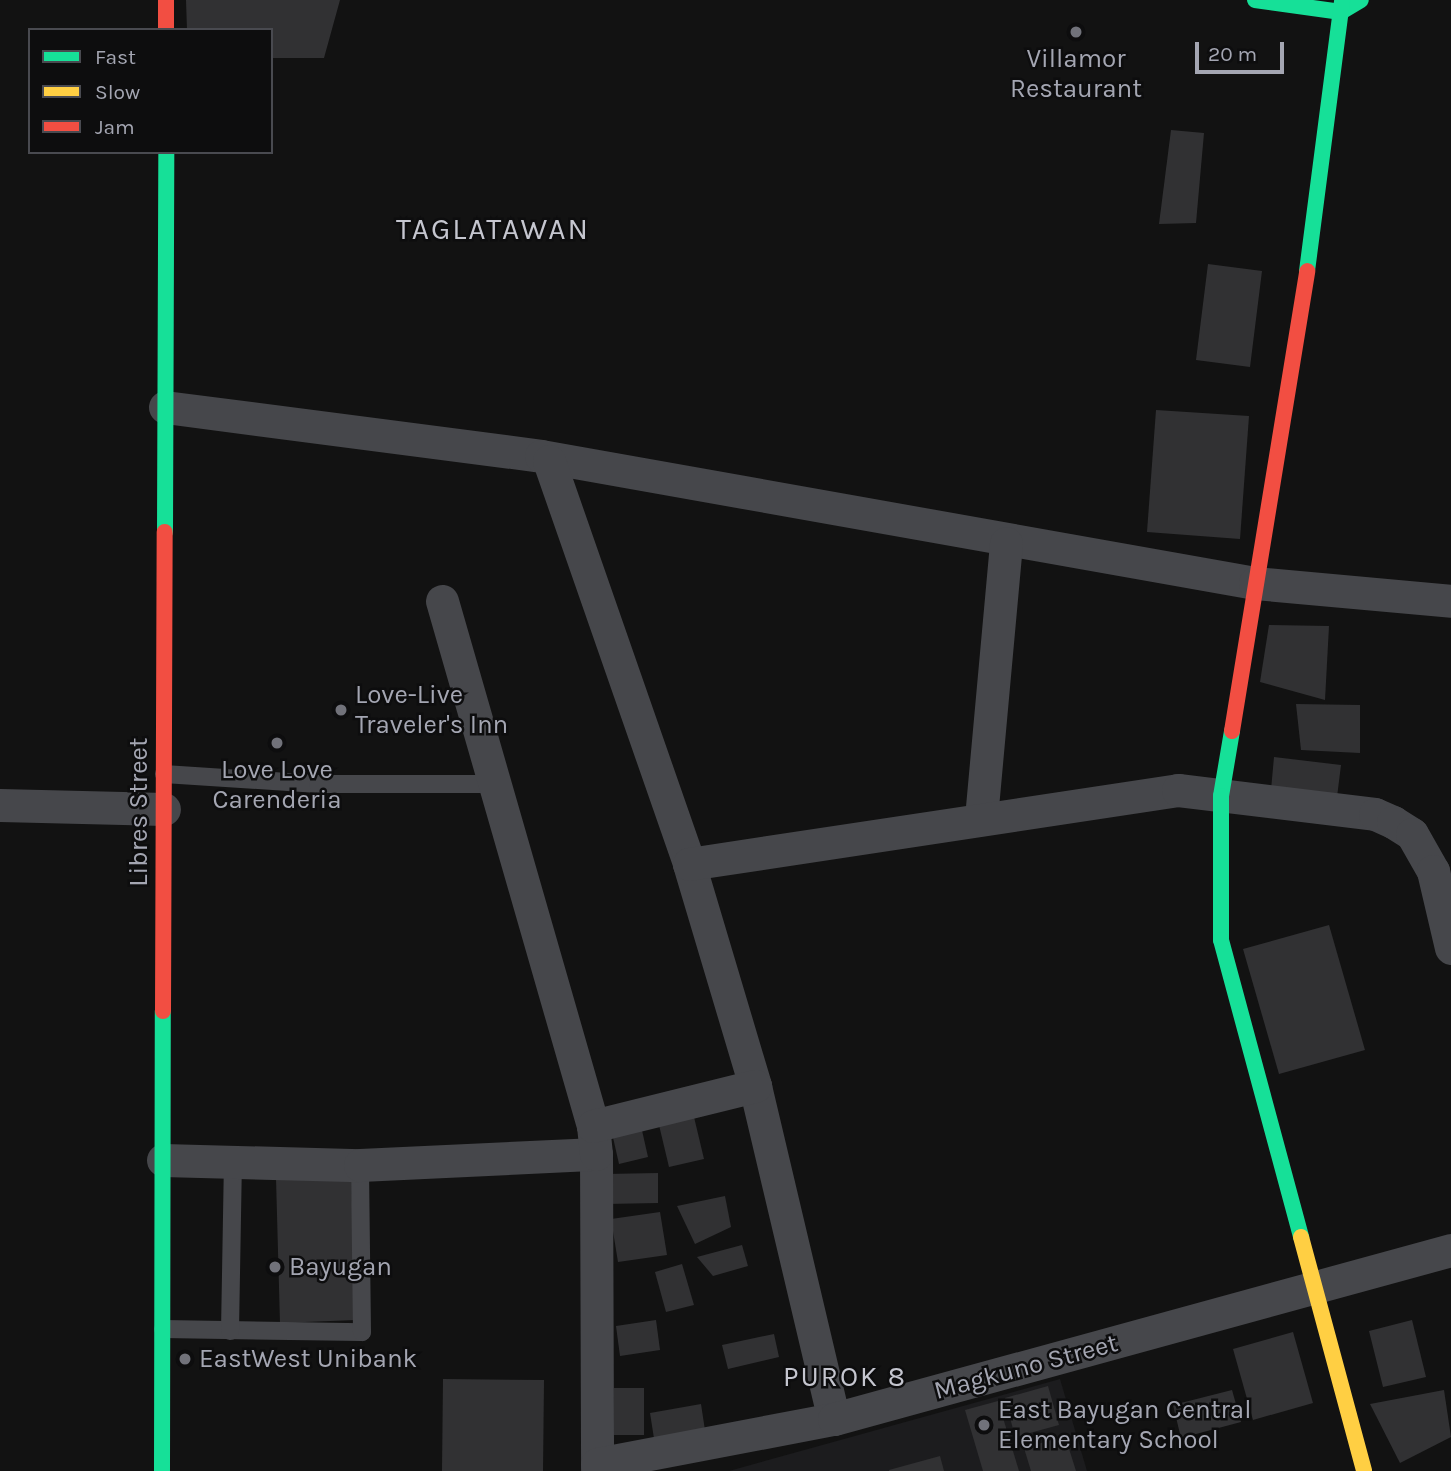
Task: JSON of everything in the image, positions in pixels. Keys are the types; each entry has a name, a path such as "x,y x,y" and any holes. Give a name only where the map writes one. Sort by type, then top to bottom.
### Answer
{"main road":[{"path":"166,0 166,28"},
{"path":"1255,0 1342,6 1360,0"},
{"path":"1342,6 1300,324 1221,796 1221,940 1364,1471"},
{"name":"Libres Street","path":"162,1471 166,154"}],"street":[{"path":"165,407 549,461 1006,543 1255,583 1451,601"},
{"path":"549,461 689,864 755,1086 834,1419"},
{"path":"981,818 1006,543"},
{"path":"442,601 594,1140 597,1467"},
{"path":"689,864 1143,792 1221,796 1375,814 1402,828 1433,871 1451,948"},
{"path":"0,805 164,809"},
{"path":"163,1160 360,1164 594,1140 755,1086"},
{"name":"Magkuno Street","path":"597,1467 834,1419 1315,1290 1451,1250"}],"lane":[{"path":"164,774 317,784 493,784"},
{"path":"230,1331 233,1161"},
{"path":"163,1329 364,1331 360,1164"}],"shaded area":[{"name":"East Bayugan Central Elementary School","path":"1060,1379 1087,1471 729,1471"}],"building":[{"path":"186,0 340,0 324,58 273,58 273,28 187,28"},
{"path":"1171,130 1204,133 1196,223 1159,224"},
{"path":"1208,264 1262,271 1250,367 1196,360"},
{"path":"1156,410 1249,416 1240,539 1147,532"},
{"path":"1269,625 1329,626 1325,700 1260,682"},
{"path":"1296,704 1360,705 1360,753 1301,750"},
{"path":"1274,757 1341,765 1337,797 1271,790"},
{"path":"1329,925 1365,1050 1279,1074 1243,949"},
{"path":"694,1117 704,1159 669,1167 659,1125"},
{"path":"641,1126 648,1157 619,1164 612,1133"},
{"path":"658,1173 658,1203 606,1204 606,1174"},
{"path":"351,1175 356,1320 280,1323 276,1178"},
{"path":"725,1196 731,1227 695,1244 677,1206"},
{"path":"660,1212 667,1255 618,1262 611,1219"},
{"path":"742,1245 748,1266 713,1276 697,1257"},
{"path":"682,1264 694,1305 666,1312 655,1272"},
{"path":"656,1320 660,1350 620,1356 616,1326"},
{"path":"1412,1320 1426,1377 1383,1387 1369,1331"},
{"path":"1293,1332 1313,1403 1253,1420 1233,1349"},
{"path":"774,1334 779,1357 728,1369 722,1345"},
{"path":"443,1379 544,1380 543,1471 442,1471"},
{"path":"1048,1386 1059,1425 1015,1437 1005,1398"},
{"path":"614,1388 644,1388 644,1435 614,1435"},
{"path":"1232,1390 1241,1422 1181,1438 1173,1405"},
{"path":"1444,1390 1451,1437 1400,1463 1370,1404"},
{"path":"998,1401 1019,1471 983,1471 965,1410"},
{"path":"701,1404 706,1437 655,1445 650,1413"},
{"path":"1065,1436 1076,1471 1031,1471 1024,1448"},
{"path":"940,1456 944,1471 889,1471 889,1470"}],"traffic: fast":[{"path":"1255,0 1341,12 1361,0"},
{"path":"1307,271 1342,0"},
{"path":"165,532 166,154"},
{"path":"1232,731 1221,796 1221,940 1301,1237"},
{"path":"162,1471 163,1011"}],"traffic: slow":[{"path":"1301,1237 1364,1471"}],"traffic: jam":[{"path":"166,0 166,28"},
{"path":"1232,731 1307,271"},
{"path":"163,1011 165,532"}],"place":[{"name":"Villamor Restaurant","path":"1076,32"},
{"name":"Love-Live Traveler's Inn","path":"341,710"},
{"name":"Love Love Carenderia","path":"277,743"},
{"name":"Bayugan","path":"275,1267"},
{"name":"EastWest Unibank","path":"185,1359"},
{"name":"East Bayugan Central Elementary School","path":"984,1425"}],"district":[{"name":"TAGLATAWAN","path":"493,229"},
{"name":"PUROK 8","path":"845,1377"}]}
